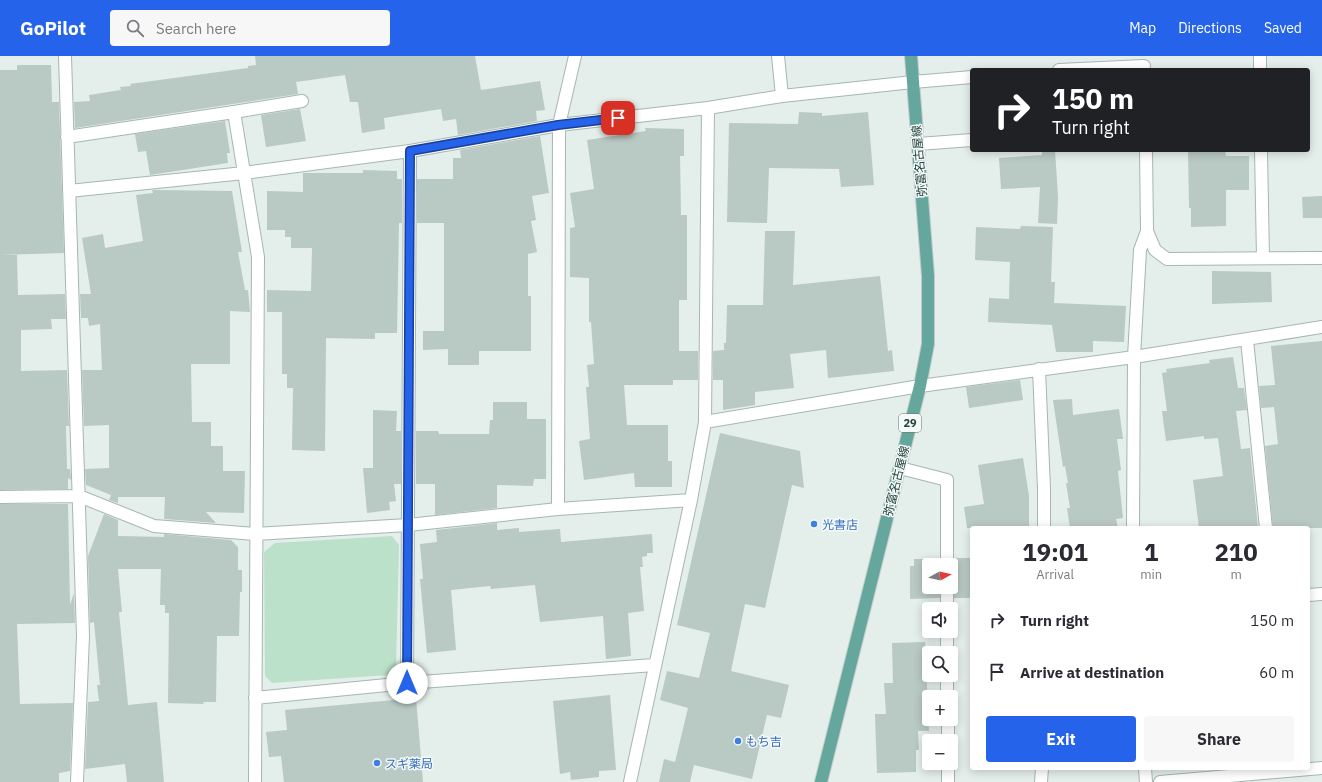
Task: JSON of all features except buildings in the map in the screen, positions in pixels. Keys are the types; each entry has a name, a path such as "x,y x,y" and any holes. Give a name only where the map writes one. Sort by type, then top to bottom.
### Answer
{"main road":[{"name":"弥富名古屋線","path":"821,782 900,468 920,386 928,344 928,276 911,56"}],"street":[{"path":"65,56 83,636 77,782"},
{"path":"558,509 558,125 575,56"},
{"path":"778,56 782,96"},
{"path":"1260,56 1260,68"},
{"path":"1087,68 1144,64"},
{"path":"69,191 244,173 410,151 558,125 708,108 782,96 970,77"},
{"path":"67,137 302,101"},
{"path":"630,782 654,665 691,500 705,422 708,108"},
{"path":"234,112 258,257 255,534 255,782"},
{"path":"918,144 970,140"},
{"path":"407,683 410,151"},
{"path":"1133,526 1134,357 1140,250 1147,231 1146,152"},
{"path":"1261,152 1263,258"},
{"path":"1147,231 1155,250 1167,259 1322,258"},
{"path":"705,422 920,386 1134,357 1322,328"},
{"path":"1248,340 1266,526"},
{"path":"1039,369 1044,526"},
{"path":"900,468 947,480 947,558"},
{"path":"0,498 79,496 154,526 255,534 408,525 558,509 691,500"},
{"path":"1310,596 1322,594"},
{"path":"255,698 407,683 654,665"},
{"path":"1310,769 1322,768"},
{"path":"948,770 948,782"},
{"path":"1041,782 1042,770"},
{"path":"1145,770 1146,782"},
{"path":"1160,782 1299,770"}],"green space":[{"path":"392,536 399,545 396,667 389,675 272,683 265,676 264,552 275,543"}],"place":[{"name":"光書店","path":"814,524"},
{"name":"もち吉","path":"738,741"},
{"name":"スギ薬局","path":"377,763"}],"route":[{"path":"407,683 410,151 558,125 618,118"}]}
